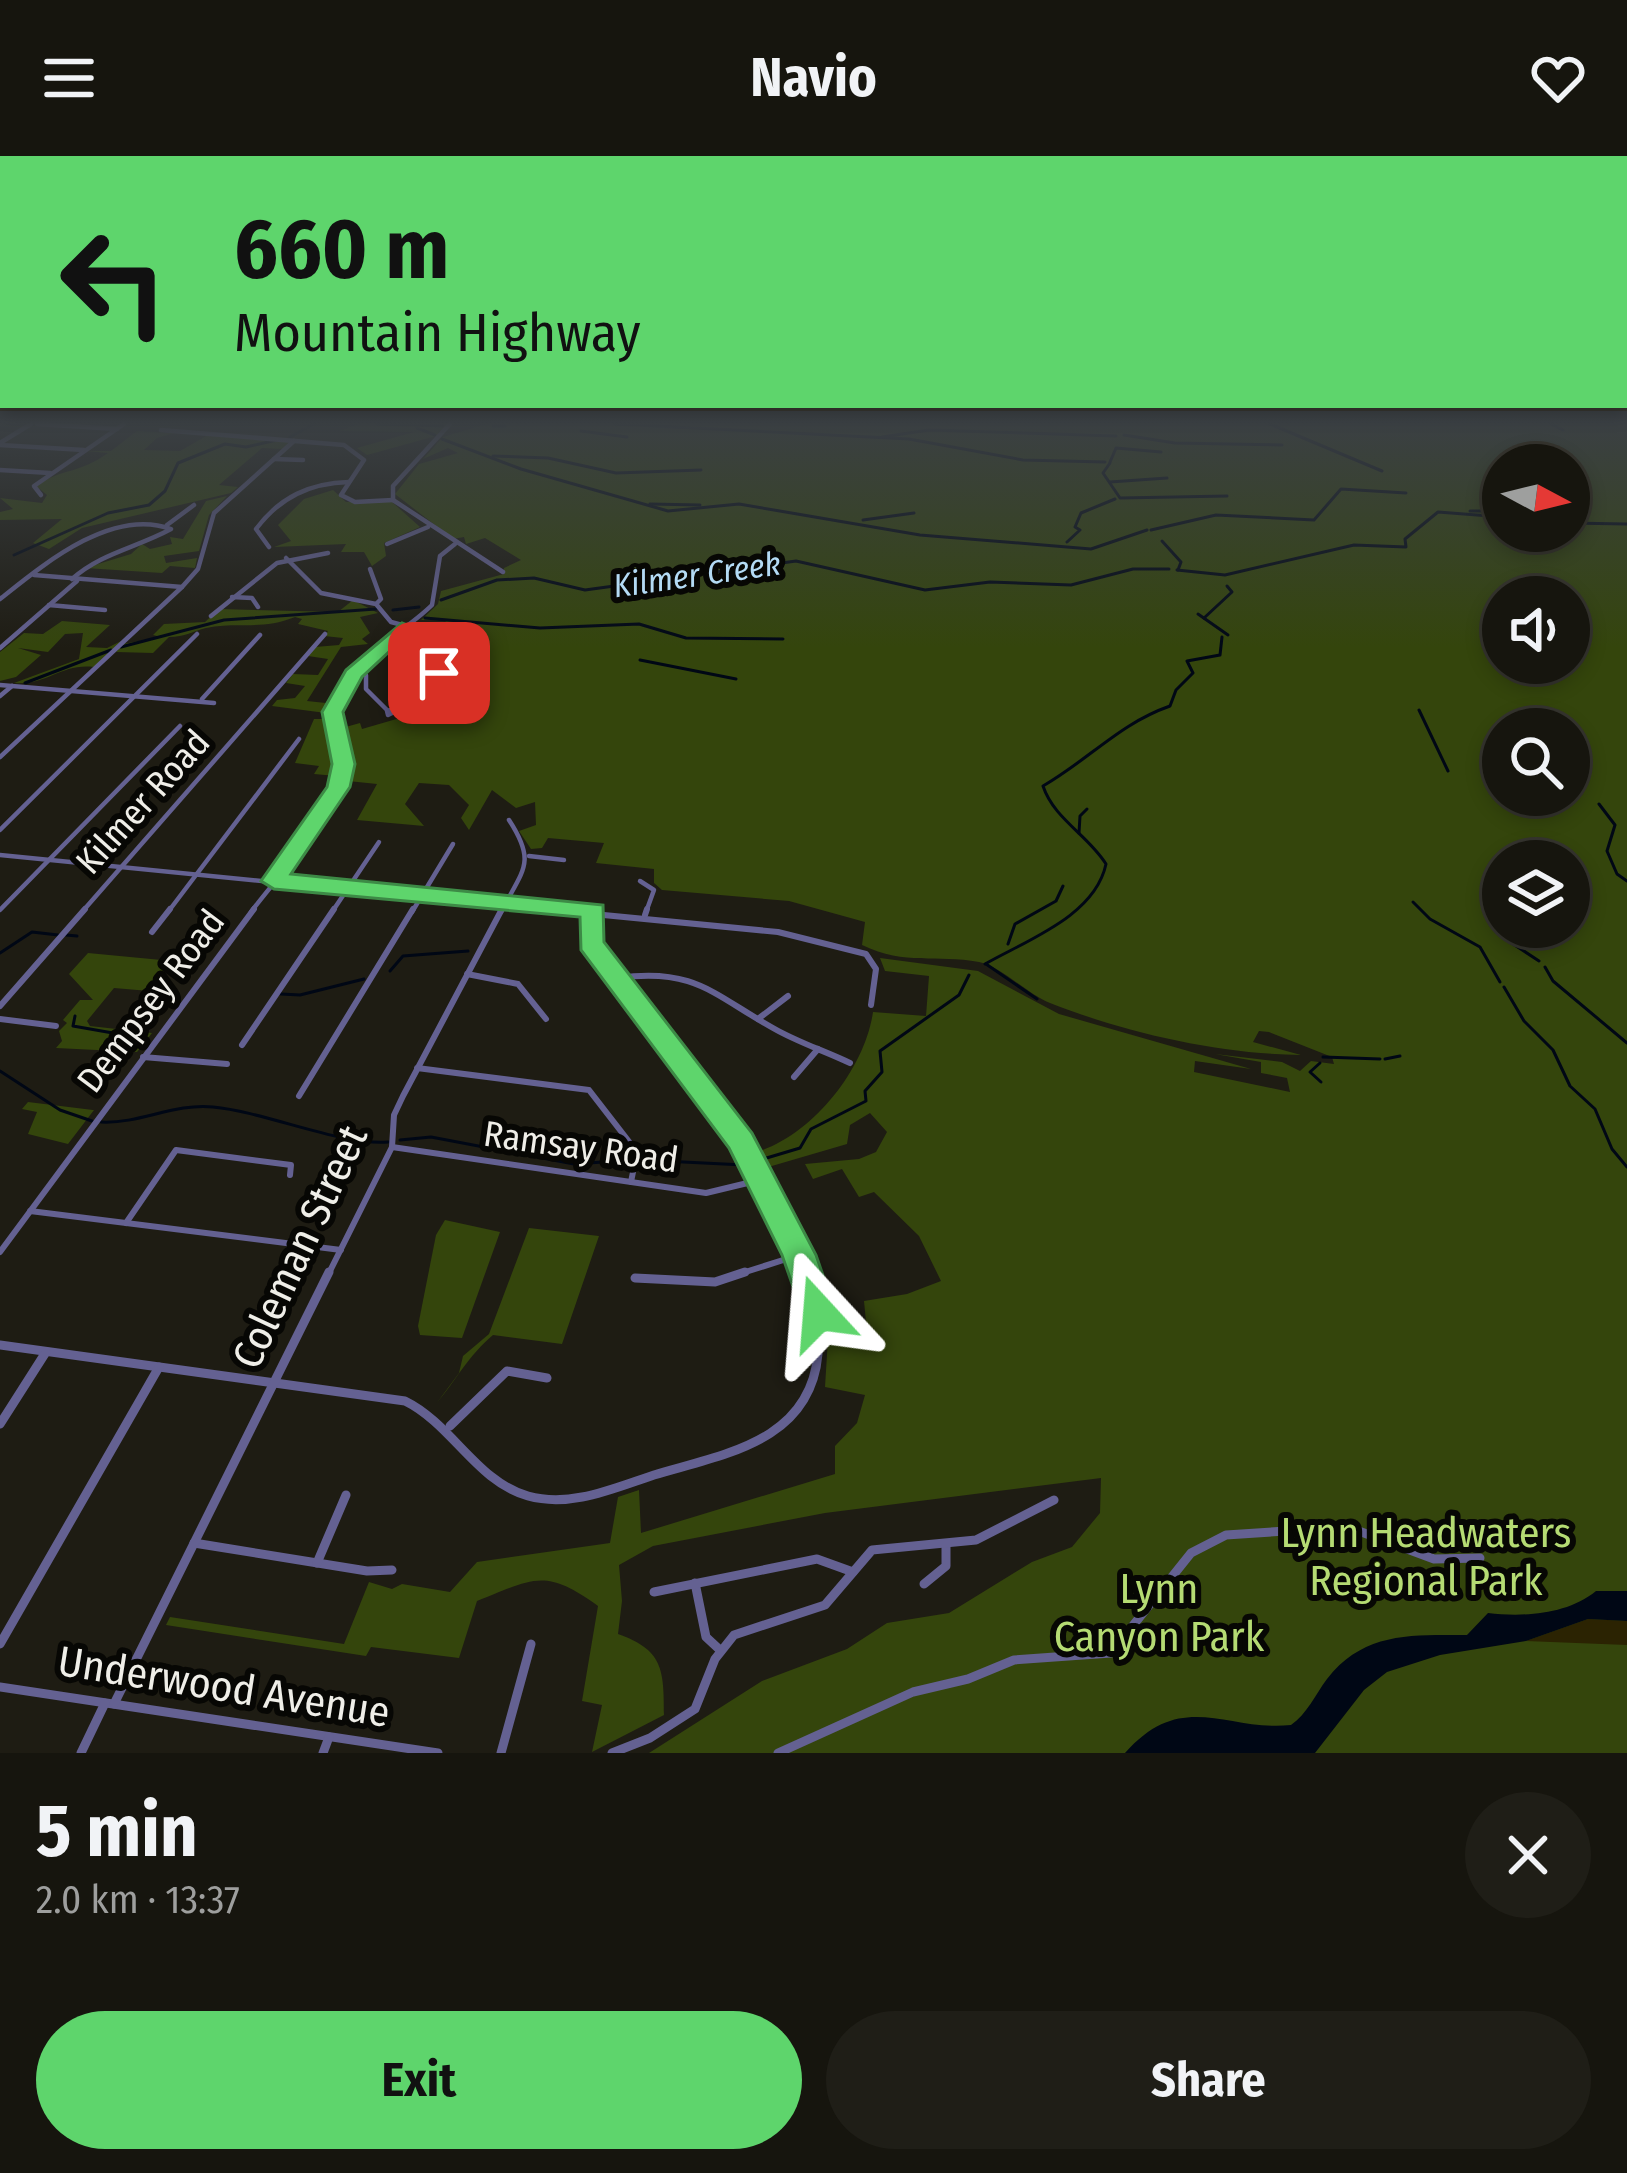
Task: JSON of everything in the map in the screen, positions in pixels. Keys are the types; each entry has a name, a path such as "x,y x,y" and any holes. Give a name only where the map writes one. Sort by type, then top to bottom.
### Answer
{"street":[{"path":"0,757 182,587 198,569 214,513 230,499"},
{"path":"268,547 256,529 285,499"},
{"path":"347,499 394,500 428,527 503,572"},
{"path":"0,599 104,531 146,522 167,525 194,505"},
{"path":"0,648 97,556 128,553 168,535 167,525"},
{"path":"387,544 428,527"},
{"name":"Dempsey Road","path":"0,1252 338,787 344,764 332,712 354,674 434,602 440,556 455,544"},
{"path":"211,616 260,570 286,558 328,553"},
{"path":"286,558 321,593 376,604 391,622 413,633 434,671"},
{"path":"370,569 381,598 376,604"},
{"path":"31,575 182,587"},
{"path":"0,589 12,589"},
{"path":"230,597 252,598 257,607"},
{"path":"49,605 105,610"},
{"path":"0,830 197,634"},
{"name":"Kilmer Road","path":"0,1006 325,634"},
{"path":"200,701 260,635"},
{"path":"354,674 367,675 366,689 388,711"},
{"path":"0,685 214,703"},
{"path":"0,696 11,686"},
{"path":"0,910 180,726"},
{"path":"152,932 299,739"},
{"path":"509,820 529,856 564,860"},
{"path":"242,1045 380,842"},
{"path":"299,1096 453,844"},
{"path":"0,855 593,910 778,932 861,951 876,969 871,1005"},
{"name":"Coleman Street","path":"81,1753 275,1383 392,1148 394,1115 529,856"},
{"path":"640,881 654,890 645,916"},
{"path":"0,1345 392,1398 450,1426 502,1485 520,1495 552,1500 582,1497 752,1446 791,1423 813,1390 819,1348 816,1298 736,1134 590,944 593,910"},
{"path":"467,974 518,984 546,1019"},
{"path":"617,979 639,975 700,982 722,991 758,1019 850,1063"},
{"path":"758,1019 788,996"},
{"path":"0,1019 56,1025"},
{"path":"794,1077 818,1049"},
{"path":"143,1057 227,1064"},
{"path":"417,1068 590,1090 637,1151 631,1182"},
{"name":"Ramsay Road","path":"392,1148 713,1193 760,1180"},
{"path":"126,1223 176,1150 291,1165 290,1174"},
{"path":"30,1211 341,1250"},
{"path":"634,1278 715,1282 799,1255"},
{"path":"0,1424 46,1352"},
{"path":"0,1644 160,1367"},
{"path":"450,1426 507,1371 547,1378"},
{"path":"317,1563 346,1496"},
{"path":"612,1753 650,1738 695,1709 721,1650 742,1631 805,1616 825,1605 880,1546 946,1544 991,1535 1054,1500"},
{"path":"778,1753 913,1692 1014,1660 1111,1653 1191,1553 1226,1535 1348,1527 1434,1559 1480,1558"},
{"path":"193,1543 392,1570"},
{"path":"924,1584 946,1566 946,1544"},
{"path":"654,1592 817,1559 853,1572"},
{"path":"695,1583 706,1637 721,1650"},
{"path":"501,1753 531,1644"},
{"name":"Underwood Avenue","path":"0,1688 438,1753"},
{"path":"323,1753 329,1737"}],"green space":[{"path":"1,499 42,503 45,499 207,499 82,528 49,549 33,543 62,519 0,520 0,512 13,509"},
{"path":"225,499 209,515 199,551 164,556 166,563 197,558 195,568 170,566 162,573 85,568 131,554 142,544 150,549 172,544 170,537 183,539 206,501"},
{"path":"304,499 392,502 420,527 384,543 386,556 372,566 364,552 341,552 346,544 274,547 291,541 278,525"},
{"path":"401,499 1482,499 1482,552 1590,552 1590,499 1627,499 1627,1753 649,1753 762,1681 847,1649 887,1623 949,1613 1032,1562 1072,1547 1100,1513 1101,1478 825,1513 653,1546 619,1565 618,1634 644,1647 658,1663 664,1715 592,1752 602,1705 582,1701 598,1606 552,1582 527,1582 477,1601 459,1658 371,1647 366,1656 166,1625 170,1617 344,1644 369,1582 392,1589 402,1584 450,1592 477,1562 610,1543 618,1497 639,1490 641,1533 835,1474 835,1446 857,1423 865,1395 825,1387 829,1322 866,1322 864,1301 907,1294 941,1281 919,1236 874,1192 859,1197 842,1169 813,1179 805,1164 859,1159 876,1152 887,1132 870,1113 850,1125 847,1144 765,1168 757,1152 798,1130 833,1096 860,1055 873,1012 926,1016 929,976 885,971 880,958 978,971 1059,1014 1251,1069 1195,1061 1194,1072 1290,1092 1287,1078 1261,1073 1261,1062 1215,1054 1282,1062 1300,1071 1311,1061 1334,1064 1332,1057 1269,1032 1259,1031 1253,1042 1301,1055 1205,1046 1110,1024 1050,1003 979,962 907,957 862,945 865,922 789,901 662,890 654,883 654,869 596,863 604,843 548,838 542,848 531,849 519,831 536,825 535,802 516,808 492,790 469,830 461,818 469,805 449,785 419,783 405,804 424,826 357,820 377,784 348,781 342,728 360,723 362,729 424,711 417,696 472,679 445,620 421,620 438,604 441,591 504,574 504,568 521,560 485,538 466,544 464,537 453,539"},
{"path":"353,600 378,613 360,617 370,633 362,639 368,644 341,647 307,701 326,703 326,713 272,706 277,700 295,698 305,686 286,683 293,674 318,675 328,659 308,656 315,647 339,645 343,638 324,636 328,631 298,624 302,619 206,628 169,637 153,653 116,652 123,644 161,637 153,635 164,624 205,622 219,609 338,612"},
{"path":"62,621 110,625 86,647 107,648 121,641 94,667 72,668 26,683 14,683 79,659 83,633 65,634 48,652 18,648 41,655 16,677 0,681 0,652 24,633 43,634"},
{"path":"314,719 325,719 335,739 336,776 314,774 319,766 295,763"},
{"path":"88,953 172,961 149,991 114,988 87,1021 90,1026 152,1033 137,1052 56,1048 62,1041 59,1031 67,1023 63,1020 80,1000 93,1000 69,974"},
{"path":"28,1102 94,1110 68,1144 28,1134 37,1112 22,1109"},
{"path":"445,1220 500,1232 462,1338 420,1335 418,1326 436,1235"},
{"path":"529,1228 599,1236 562,1344 493,1335 436,1404 459,1373 463,1356 489,1334"}],"sand":[{"path":"1588,1619 1627,1621 1627,1645 1526,1641"}],"shaded area":[{"path":"1596,1591 1627,1591 1627,1621 1588,1619 1526,1641 1440,1655 1387,1672 1364,1690 1315,1753 1125,1753 1146,1733 1186,1717 1291,1725 1341,1663 1373,1644 1409,1636 1467,1635 1488,1613 1544,1613"}],"waterway":[{"path":"14,555 108,513 149,505 156,499"},
{"path":"624,499 668,511 739,504 920,535 1091,549 1147,530"},
{"path":"1067,542 1080,530 1075,527 1081,513 1115,499"},
{"path":"1151,530 1216,515 1314,520 1333,499"},
{"path":"650,504 700,505"},
{"path":"1470,511 1482,511"},
{"name":"Kilmer Creek","path":"1177,570 1225,575 1354,545 1406,547 1405,539 1438,512 1482,515"},
{"path":"863,520 914,513"},
{"name":"Kilmer Creek","path":"1590,523 1627,524"},
{"path":"1162,541 1181,562 1178,570"},
{"name":"Kilmer Creek","path":"441,600 497,580 534,578 585,590 796,561 925,590 990,582 1071,585 1133,569 1169,569"},
{"path":"1204,618 1232,592 1227,586"},
{"name":"Kilmer Creek","path":"393,610 419,607"},
{"name":"Kilmer Creek","path":"121,647 224,620 376,609"},
{"path":"1198,614 1228,635"},
{"path":"425,618 540,628 639,624 686,638 783,639"},
{"path":"1079,833 1055,808 1043,786 1135,722 1170,706 1176,690 1193,673 1187,661 1220,655 1222,637"},
{"name":"Kilmer Creek","path":"25,683 111,650"},
{"path":"640,660 736,679"},
{"path":"1419,710 1448,771"},
{"path":"1599,804 1615,825 1607,851 1617,874 1627,881"},
{"path":"1079,833 1080,816 1087,809"},
{"path":"985,964 1039,936 1088,898 1106,864 1079,833"},
{"path":"1008,944 1015,924 1056,901 1063,886"},
{"path":"1413,902 1430,919 1480,947 1500,982"},
{"path":"0,953 32,932 58,935"},
{"path":"66,935 77,936"},
{"path":"1519,948 1539,961"},
{"path":"390,971 403,956 468,951"},
{"path":"986,964 1037,999"},
{"path":"1545,967 1553,981 1627,1043"},
{"path":"760,1160 800,1148 811,1129 866,1101 865,1091 882,1072 880,1051 959,995 969,975"},
{"path":"281,994 300,995 364,979"},
{"path":"1504,987 1524,1021 1553,1050 1570,1086 1595,1109 1612,1149 1627,1167"},
{"path":"75,1016 73,1026 147,1039"},
{"path":"1385,1059 1400,1056"},
{"path":"1323,1057 1380,1059"},
{"path":"1320,1063 1310,1072 1321,1082"},
{"path":"0,1071 60,1110 92,1121"},
{"path":"101,1122 213,1107 349,1139 388,1142"},
{"path":"400,1140 431,1137 574,1164 632,1160"},
{"path":"643,1160 744,1165"}],"route":[{"path":"439,673 432,673 413,633 402,629 354,674 332,712 344,764 334,799 274,881 593,910 590,944 741,1141 799,1255 819,1313"}],"park label":[{"name":"Lynn Headwaters Regional Park","path":"1426,1557"},
{"name":"Lynn Canyon Park","path":"1159,1613"}]}
